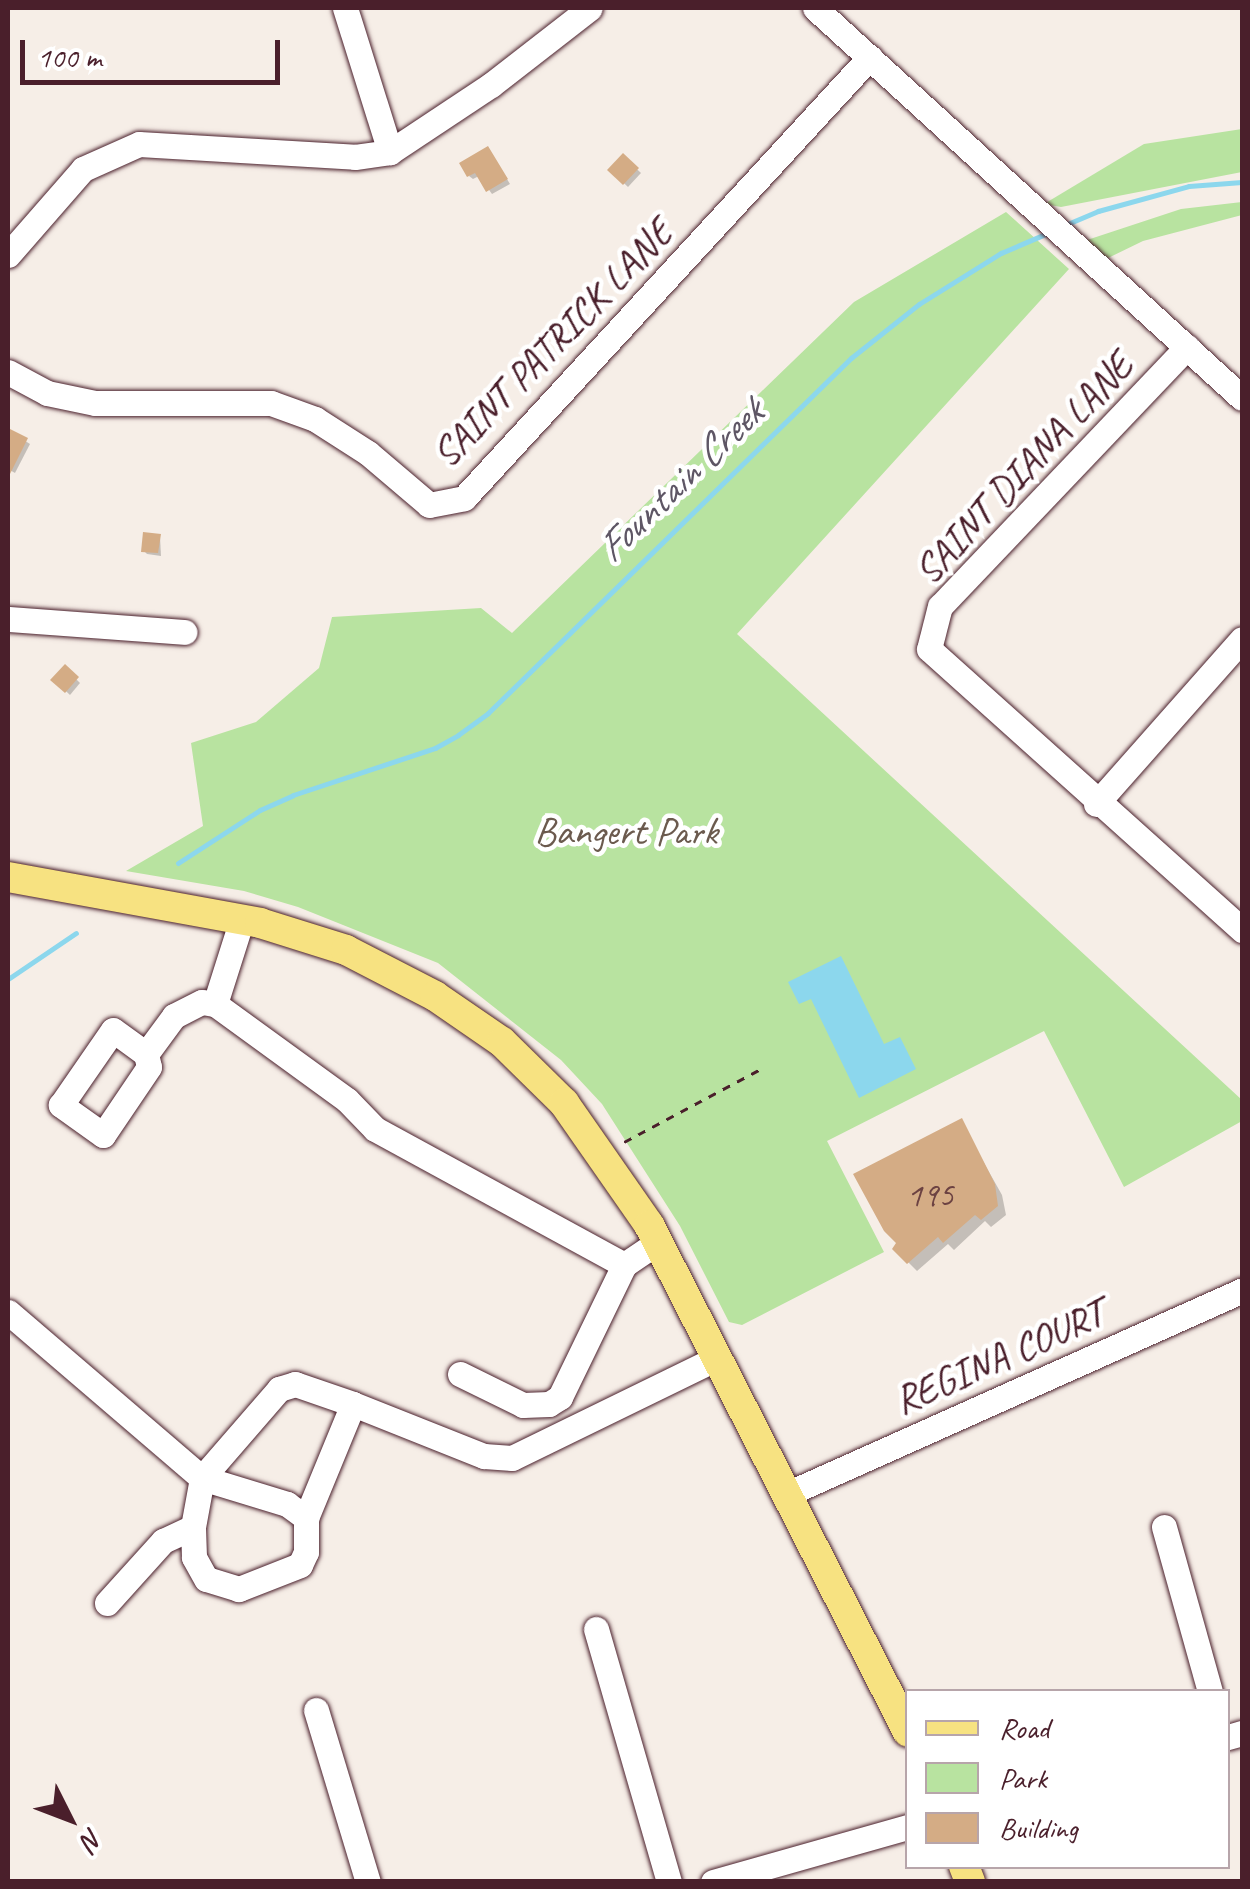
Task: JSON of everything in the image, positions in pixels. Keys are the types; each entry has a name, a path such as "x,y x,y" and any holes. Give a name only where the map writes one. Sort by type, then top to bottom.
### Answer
{"main road":[{"path":"8,877 242,920 346,950 435,996 502,1042 564,1103 604,1155 658,1242 905,1726"}],"street":[{"path":"345,8 390,152"},
{"path":"8,255 83,169 139,144 355,157 390,152 490,85 590,8"},
{"path":"815,8 1242,398"},
{"name":"SAINT PATRICK LANE","path":"8,372 47,394 95,403 271,404 315,419 368,453 429,505 464,498 870,57"},
{"name":"SAINT DIANA LANE","path":"1096,804 929,649 940,606 1187,346"},
{"path":"10,611 185,632"},
{"path":"1242,639 1096,804 1242,930"},
{"path":"216,1004 242,920"},
{"path":"146,1054 174,1016 202,1002 216,1004 347,1100 375,1129 624,1265"},
{"path":"460,1374 523,1404 550,1404 560,1396 624,1265 658,1242"},
{"name":"REGINA COURT","path":"787,1494 1242,1290"},
{"path":"8,1312 202,1478 287,1504 306,1518"},
{"path":"353,1404 306,1518 306,1552 300,1565 230,1590 199,1570 193,1527 202,1478 279,1389 295,1384 353,1404 484,1456 512,1458 717,1358"},
{"path":"106,1604 162,1541 193,1527"},
{"path":"1164,1527 1209,1689"},
{"path":"596,1629 668,1882"},
{"path":"316,1710 368,1882"},
{"path":"713,1882 905,1828"}],"path":[{"path":"604,1155 760,1070"}],"green space":[{"path":"1242,129 1242,172 1061,207 1044,204 1144,144"},
{"path":"1242,202 1242,215 1143,241 1106,259 1084,241 1181,209"},
{"name":"Bangert Park","path":"1006,212 1069,269 737,634 1242,1100 1242,1121 1124,1187 1044,1031 827,1141 884,1252 742,1325 729,1322 680,1226 602,1104 561,1060 438,963 298,907 244,891 126,871 203,826 191,743 256,722 319,668 332,617 481,608 512,633 854,302"}],"water":[{"path":"841,956 884,1044 900,1037 916,1069 859,1098 811,999 799,1004 788,982"}],"building":[{"path":"488,146 508,179 486,192 475,173 467,177 459,163"},
{"path":"623,153 639,168 623,185 607,170"},
{"path":"8,428 28,438 8,478"},
{"path":"143,532 161,534 158,553 141,552"},
{"path":"65,664 79,677 65,693 50,680"},
{"path":"962,1118 995,1184 998,1206 981,1220 975,1215 943,1243 938,1237 907,1264 892,1249 896,1243 884,1231 853,1174"}],"waterway":[{"name":"Fountain Creek","path":"1065,225 1098,211 1189,186 1242,182"},
{"name":"Fountain Creek","path":"178,863 260,810 293,795 435,748 458,735 488,713 851,358 919,304 1001,253 1050,232"},
{"name":"Fountain Creek","path":"8,979 76,933"}]}
